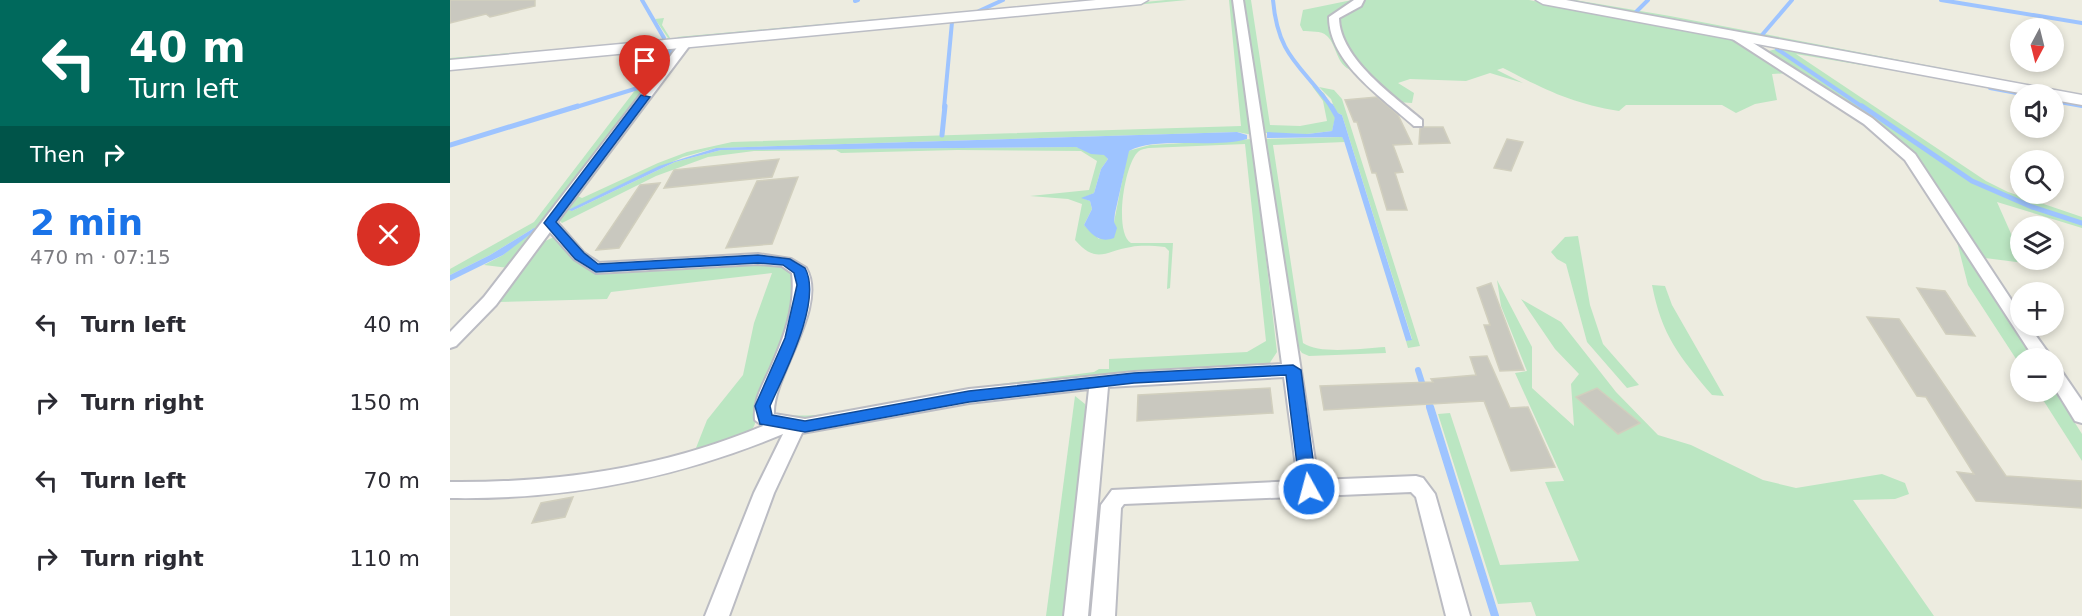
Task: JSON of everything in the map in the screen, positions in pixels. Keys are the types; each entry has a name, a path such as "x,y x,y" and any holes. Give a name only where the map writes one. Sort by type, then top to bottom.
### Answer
{"main road":[{"path":"450,65 1142,0"},
{"path":"1543,0 2010,87"},
{"path":"2064,97 2082,100"}],"street":[{"path":"1238,0 1309,489"},
{"path":"1359,0 1358,4 1334,17 1334,28 1343,49 1364,77 1418,123"},
{"path":"1736,36 1868,121 1910,157 2010,308"},
{"path":"450,342 490,301 686,43"},
{"path":"550,223 579,256 596,268 758,259 786,262 801,271 803,285 792,338 762,406 765,420 790,425 805,426 969,396 1134,378 1293,370"},
{"path":"1076,616 1100,383"},
{"path":"2064,389 2082,416"},
{"path":"450,489 517,491 616,480 695,461 790,425"},
{"path":"717,616 790,425"},
{"path":"1103,616 1111,505 1119,496 1416,484 1425,494 1458,616"}],"green space":[{"path":"1090,0 1116,0 682,40 677,37"},
{"path":"1166,0 1187,0 688,48 700,44"},
{"path":"1229,0 1235,0 1253,135 1237,132 716,148 683,157 569,210 572,211 675,162 721,150 1076,147 1105,155 1108,159 1101,169 1094,193 1083,198 1090,201 1092,209 1084,225 1099,239 1114,222 1128,151 1150,145 1252,139 1277,352 1267,367 1085,377 949,396 802,421 774,414 794,416 834,413 954,391 1094,372 1099,369 1109,369 1109,359 1247,352 1266,341 1245,144 1149,148 1139,151 1132,160 1125,185 1123,227 1131,243 1173,243 1170,288 1167,289 1169,251 1165,247 1135,246 1102,254 1089,252 1075,240 1082,204 1068,199 1030,196 1089,190 1097,161 1081,151 957,150 841,153 836,150 754,151 708,157 656,176 562,223 557,218 575,195 582,198 687,152 732,142 1241,126"},
{"path":"1244,0 1251,0 1270,125 1300,126 1327,121 1323,101 1312,86 1324,93 1336,115 1332,131 1307,134 1263,133"},
{"path":"1352,0 1335,13 1330,21 1337,44 1356,71 1349,69 1341,62 1331,40 1325,34 1303,31 1300,25 1303,10"},
{"path":"1362,0 1529,0 1730,39 1790,73 1772,74 1777,100 1755,104 1736,113 1722,105 1626,105 1619,111 1602,108 1559,95 1503,68 1497,70 1523,83 1490,73 1466,81 1410,79 1398,83 1414,93 1412,103 1397,102 1358,62 1342,38 1339,27 1340,17"},
{"path":"1559,0 1575,0 1670,16 2025,84 2012,84"},
{"path":"664,18 662,25 672,41 450,62 450,58 666,40 668,38 655,19"},
{"path":"674,47 677,47 509,268 484,265 503,255 534,228 490,255 450,275 450,269 534,222 636,89 642,87"},
{"path":"1778,48 2010,90 1796,54 1986,181 2010,193 2010,196 1973,180"},
{"path":"1776,49 1970,181 2010,199 2010,204 2022,204 2056,216 2043,216 1997,202 2010,231 2010,261 1985,258 1916,158 1765,52"},
{"path":"1319,87 1334,90 1342,99 1420,346 1408,348 1406,341 1412,339 1342,115 1336,112 1331,99"},
{"path":"2064,92 2082,95 2082,97 2064,94"},
{"path":"1342,137 1345,142 1273,145 1303,343 1311,347 1331,350 1385,347 1386,353 1309,356 1302,353 1296,345 1261,139"},
{"path":"2027,204 2044,204 2082,217 2082,222 2064,216"},
{"path":"2064,218 2082,224 2082,228 2064,222"},
{"path":"1578,236 1590,305 1603,344 1639,385 1627,388 1587,342 1566,264 1551,252 1565,237"},
{"path":"554,237 591,269 731,262 781,267 792,274 794,297 788,336 757,399 755,423 751,431 682,461 696,448 707,420 743,375 754,323 772,273 611,292 607,299 497,302 541,243"},
{"path":"1956,238 1963,244 2010,321 2010,336 2019,336 2027,348 2010,350 1968,285"},
{"path":"1497,280 1532,347 1532,388 1574,426 1571,384 1579,374 1555,349 1521,299 1561,322 1616,392 1658,435 1691,445 1763,480 1796,488 1882,474 1905,483 1909,494 1895,499 1853,500 1934,616 1536,616 1531,602 1498,604 1438,414 1450,413 1500,565 1579,561 1545,482 1564,481 1515,373 1527,371 1501,306"},
{"path":"1652,285 1665,286 1672,305 1724,396 1712,395 1681,357 1661,318"},
{"path":"1075,396 1085,404 1087,419 1065,616 1046,616"},
{"path":"2044,402 2062,402 2082,434 2082,461"}],"water":[{"path":"1336,112 1342,115 1412,340 1406,341 1342,137 1267,138 1267,132 1307,134 1332,131"},
{"path":"1237,132 1247,135 1247,139 1218,143 1154,144 1129,151 1115,213 1114,222 1117,228 1114,238 1105,240 1097,237 1084,225 1092,209 1090,201 1081,198 1094,193 1101,169 1108,159 1104,155 1091,154 1076,147 721,150 675,162 572,211 568,210 659,166 716,148"},
{"path":"534,228 537,229 503,255 450,281 450,275 490,255"}],"building":[{"path":"450,0 535,0 535,6 490,17 486,14 450,23"},
{"path":"1377,97 1398,115 1412,144 1393,145 1403,172 1395,173 1407,210 1387,210 1376,173 1372,173 1357,122 1354,122 1345,100"},
{"path":"1443,127 1450,143 1419,144 1420,128"},
{"path":"1507,139 1523,142 1511,171 1494,168"},
{"path":"779,159 772,177 664,188 674,170"},
{"path":"798,177 772,244 726,248 757,181"},
{"path":"660,183 619,248 596,250 640,185"},
{"path":"1491,283 1524,370 1500,371 1484,325 1490,325 1477,288"},
{"path":"1917,288 1945,291 1975,336 1946,334"},
{"path":"1867,317 1899,319 2006,476 2082,481 2082,508 1976,501 1957,472 1974,474 1926,397 1917,396"},
{"path":"1487,356 1510,408 1528,407 1555,467 1511,471 1484,401 1324,410 1320,386 1433,382 1431,379 1476,375 1470,357"},
{"path":"1270,388 1273,413 1137,421 1138,395"},
{"path":"1597,388 1640,423 1618,434 1576,397"},
{"path":"573,497 565,517 532,523 541,503"}],"waterway":[{"path":"642,0 664,38"},
{"path":"979,11 1003,0"},
{"path":"1273,0 1280,35 1286,48 1332,108"},
{"path":"1636,12 1648,0"},
{"path":"1762,35 1792,0"},
{"path":"1941,0 2082,23"},
{"path":"944,108 952,22"},
{"path":"573,108 641,87 672,49"},
{"path":"1777,49 1864,108"},
{"path":"1990,88 2010,92"},
{"path":"2064,103 2082,106"},
{"path":"450,145 578,106"},
{"path":"942,135 945,106"},
{"path":"1331,106 1339,120"},
{"path":"1862,106 1972,181 2032,207 2082,223"},
{"path":"1418,370 1430,408"},
{"path":"1430,407 1495,616"}],"route":[{"path":"645,97 550,223 579,256 596,268 758,259 786,262 801,271 803,285 799,310 792,338 762,406 765,420 785,425 805,426 969,396 1134,378 1293,370 1309,489"}]}
